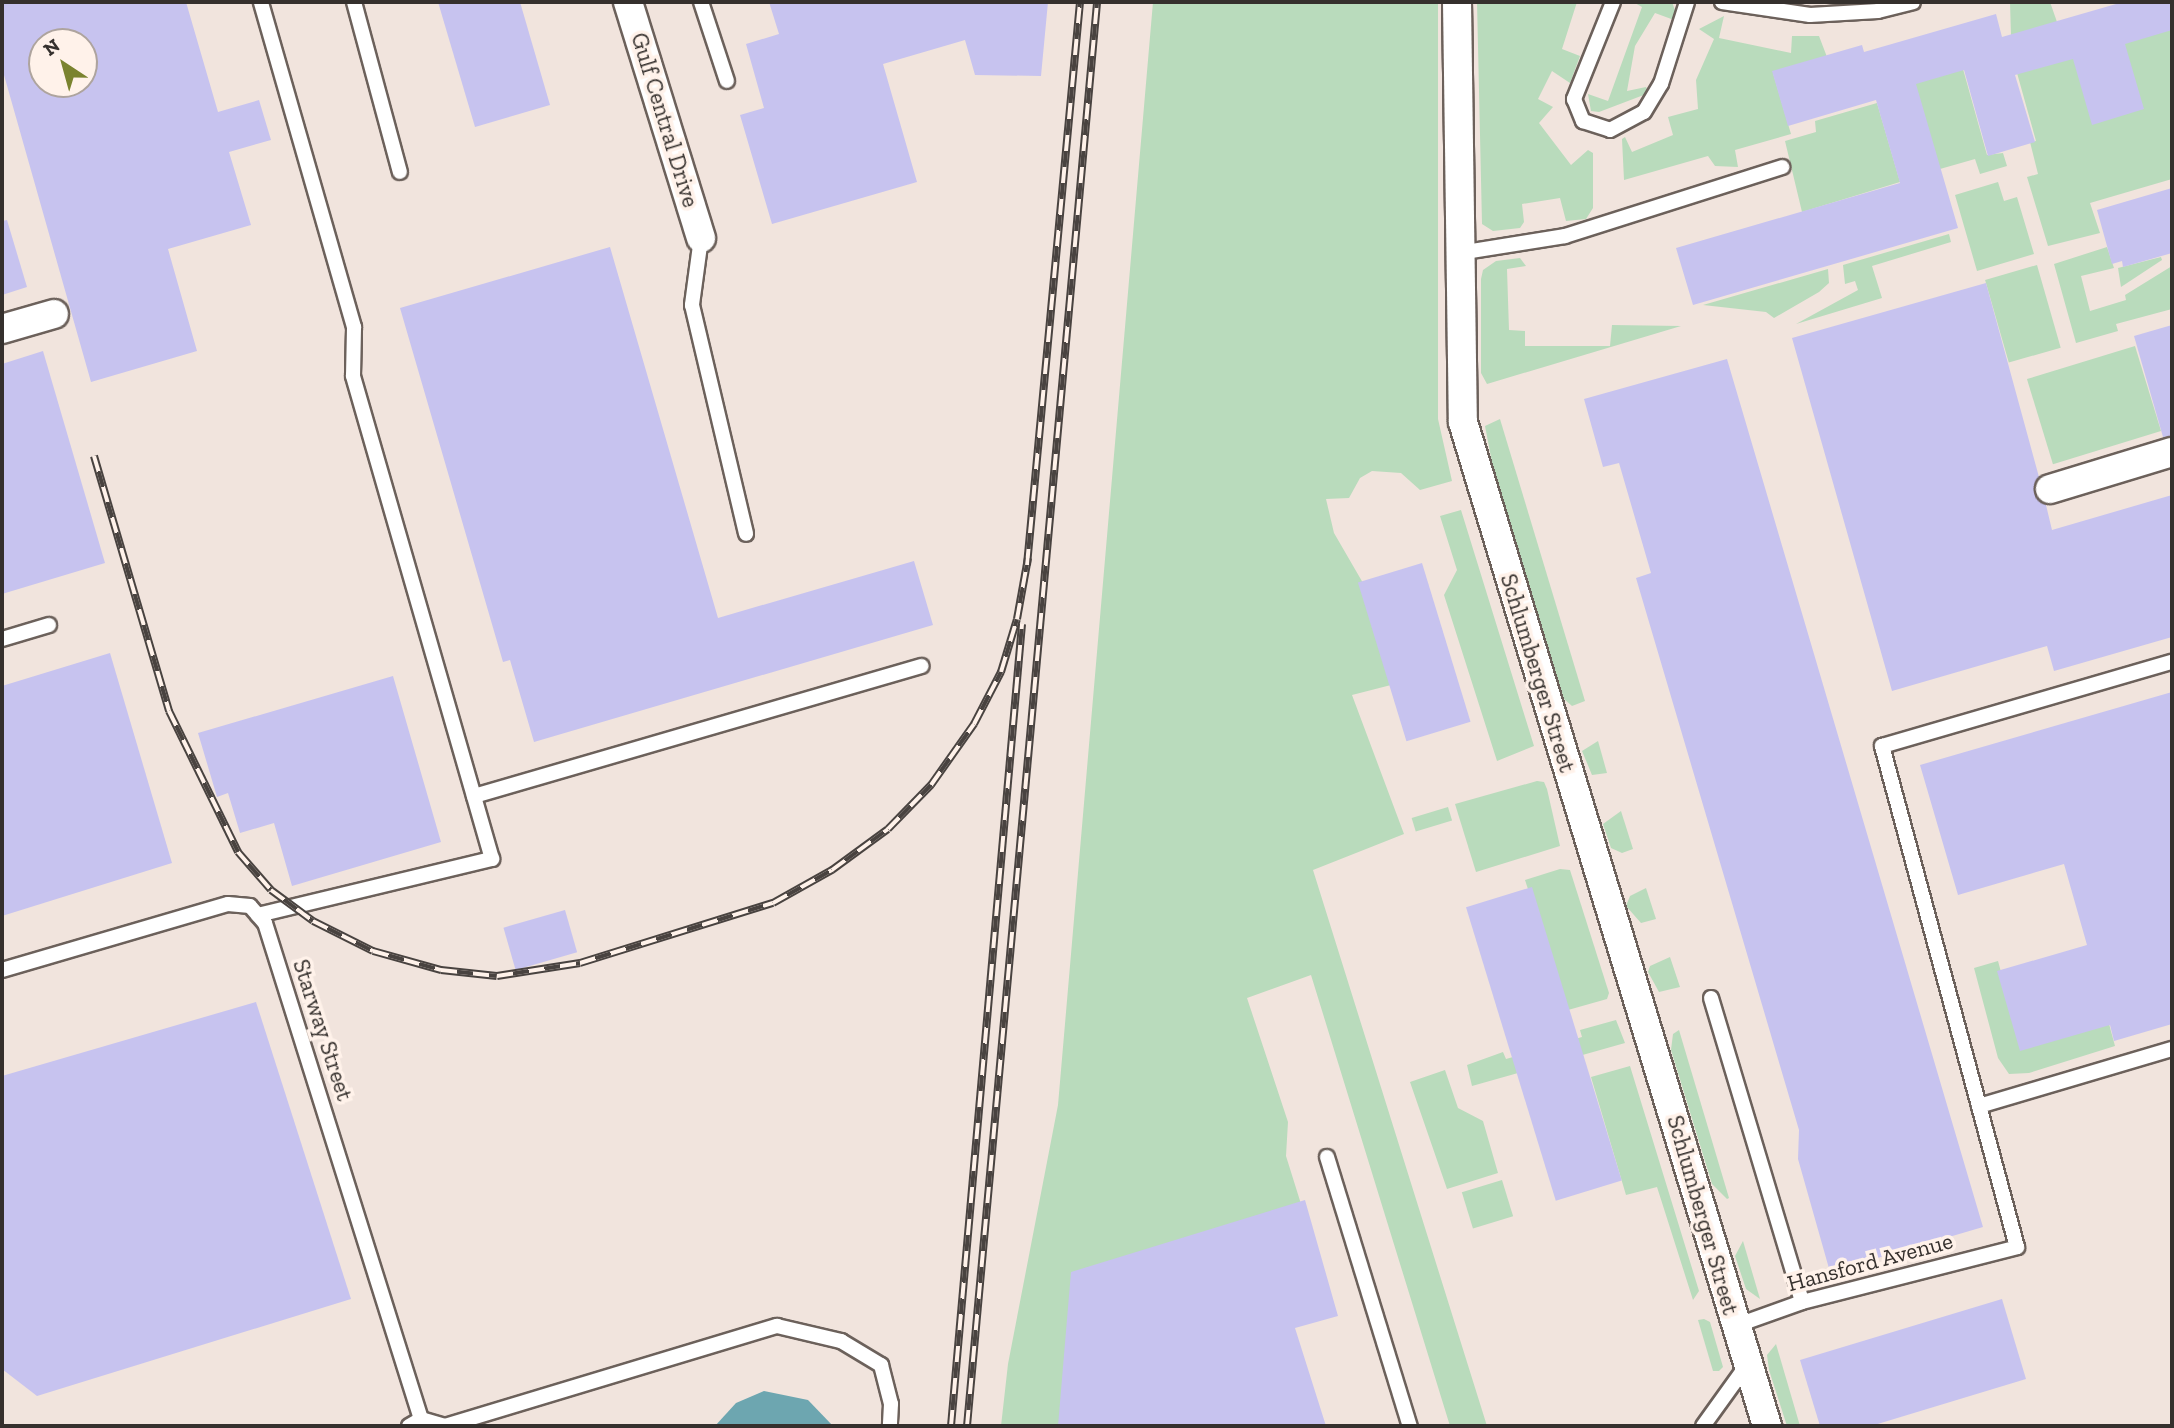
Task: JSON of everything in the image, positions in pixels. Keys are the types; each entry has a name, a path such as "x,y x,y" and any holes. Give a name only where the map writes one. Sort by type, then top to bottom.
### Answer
{"street":[{"name":"Gulf Central Drive","path":"628,2 701,239"},
{"name":"Schlumberger Street","path":"1457,2 1463,422 1563,761 1626,950 1735,1326 1767,1426"},
{"path":"2,330 54,314"},
{"path":"2050,489 2172,452"}],"lane":[{"path":"2,970 228,904 250,906 258,915 492,859 353,376 354,327 261,2"},
{"path":"354,2 400,172"},
{"path":"701,2 727,81"},
{"path":"1612,2 1574,99 1583,121 1610,130 1644,112 1655,93 1687,2"},
{"path":"1722,2 1810,15 1878,11 1913,2"},
{"path":"1459,253 1564,236 1782,167"},
{"path":"701,239 692,305 746,534"},
{"path":"2,639 49,625"},
{"path":"2172,662 1882,746 1979,1106 2172,1049"},
{"path":"474,796 921,666"},
{"name":"Starway Street","path":"258,915 269,936 415,1422"},
{"path":"1711,998 1802,1302"},
{"name":"Hansford Avenue","path":"1735,1326 1802,1302 2017,1247 1979,1106"},
{"path":"1327,1157 1410,1426"},
{"path":"415,1422 445,1426 777,1326 841,1341 881,1365 891,1404 890,1426"},
{"path":"1703,1426 1747,1365"}],"green space":[{"path":"1153,2 1438,2 1438,419 1452,481 1420,490 1401,473 1372,471 1360,478 1349,498 1326,499 1334,533 1363,583 1391,685 1352,695 1404,834 1313,870 1487,1426 1450,1426 1311,975 1247,998 1288,1122 1286,1156 1301,1204 1075,1275 1060,1426 1001,1426 1008,1364 1058,1105"},
{"path":"1477,2 1577,2 1562,49 1580,56 1570,83 1552,71 1538,99 1553,107 1539,123 1571,165 1588,150 1593,153 1593,208 1586,219 1566,221 1560,198 1522,204 1524,222 1520,228 1493,231 1482,224"},
{"path":"1633,2 1672,2 1676,13 1674,20 1655,13 1635,46 1627,91 1646,87 1649,93 1599,112 1591,111 1588,94 1608,101 1642,7"},
{"path":"2010,2 2050,2 2057,22 2011,36"},
{"path":"1724,16 1719,38 1791,53 1792,36 1819,36 1827,57 1773,73 1791,134 1735,150 1738,167 1715,166 1708,156 1624,180 1622,139 1625,137 1632,152 1673,135 1668,117 1698,109 1696,80 1714,39 1699,29"},
{"path":"2172,28 2172,179 2090,203 2100,233 2048,246 2027,177 2038,174 2030,142 2036,141 2017,73"},
{"path":"1963,69 1987,155 2003,153 2007,166 1980,174 1975,159 1940,169 1911,82"},
{"path":"1877,103 1900,182 1802,212 1785,141 1816,132 1815,121"},
{"path":"1998,182 2004,201 2017,197 2034,254 1977,271 1955,195"},
{"path":"1949,234 1951,242 1872,266 1882,298 1796,324 1858,290 1855,281 1845,284 1843,265"},
{"path":"2107,247 2114,268 2081,276 2090,311 2126,300 2125,295 2172,266 2172,309 2116,324 2118,331 2076,343 2054,264"},
{"path":"2161,257 2162,260 2121,287 2118,268"},
{"path":"1520,258 1526,266 1507,269 1509,330 1525,331 1525,346 1610,346 1612,325 1681,326 1487,384 1481,373 1483,270 1496,261"},
{"path":"2037,265 2061,348 2009,363 1985,280"},
{"path":"1828,269 1829,283 1819,292 1774,318 1766,312 1703,305"},
{"path":"2135,346 2161,431 2053,464 2027,379"},
{"path":"1500,419 1585,701 1572,706 1564,699 1496,483 1485,426"},
{"path":"1461,510 1534,746 1497,761 1444,595 1457,570 1440,516"},
{"path":"1598,741 1607,773 1592,775 1582,751"},
{"path":"1537,781 1544,782 1547,789 1560,846 1476,872 1455,804"},
{"path":"1448,807 1452,820 1416,831 1412,818"},
{"path":"1621,811 1633,849 1622,853 1611,848 1603,824"},
{"path":"1560,869 1570,870 1609,993 1607,999 1568,1010 1525,880"},
{"path":"1646,888 1656,919 1641,923 1626,906 1630,896"},
{"path":"2088,946 2115,1046 2029,1073 2009,1074 1998,1058 1974,968 1998,961 2022,1049"},
{"path":"1670,957 1680,987 1659,992 1648,972 1650,966"},
{"path":"1616,1020 1625,1043 1472,1086 1467,1065 1503,1052 1506,1059 1582,1037 1580,1030"},
{"path":"1679,1030 1729,1198 1727,1199 1712,1184 1671,1050 1673,1034"},
{"path":"1630,1066 1699,1291 1693,1300 1657,1187 1626,1195 1591,1077"},
{"path":"1445,1070 1458,1108 1483,1121 1498,1173 1447,1189 1410,1082"},
{"path":"1502,1180 1513,1216 1473,1229 1462,1192"},
{"path":"1743,1241 1760,1299 1746,1289 1735,1256"},
{"path":"1698,1320 1710,1322 1723,1367 1719,1371 1713,1371"},
{"path":"1776,1344 1800,1426 1787,1426 1769,1370 1767,1355"}],"water":[{"path":"764,1391 808,1400 833,1426 715,1426 736,1403"}],"building":[{"path":"2,2 186,2 218,112 259,100 271,140 229,152 251,225 168,249 197,351 91,382 2,68"},
{"path":"438,2 520,2 550,105 475,127"},
{"path":"769,2 1048,2 1041,76 975,75 965,40 883,64 917,182 772,224 740,115 764,108 746,44 779,34"},
{"path":"2123,2 2172,2 2172,30 2125,44 2144,109 2092,125 2073,59 2015,75 2035,142 1988,156 1964,70 1916,84 1958,228 1693,305 1676,248 1900,183 1876,100 1788,126 1772,71 1862,45 1864,52 1996,14 2002,37"},
{"path":"2172,188 2172,253 2123,267 2122,261 2112,264 2097,210"},
{"path":"7,220 27,287 2,295 2,221"},
{"path":"610,247 718,618 914,561 933,625 534,742 510,660 503,662 400,308"},
{"path":"1986,283 2039,477 2034,493 2046,505 2052,530 2172,495 2172,637 2054,671 2047,646 1892,691 1792,338"},
{"path":"2172,325 2172,436 2163,437 2134,336"},
{"path":"43,351 105,563 2,594 2,364"},
{"path":"1727,359 1983,1227 1830,1272 1798,1159 1799,1130 1636,578 1651,573 1619,463 1603,467 1584,399"},
{"path":"1422,563 1471,722 1406,741 1358,583"},
{"path":"110,653 172,863 2,916 2,686"},
{"path":"393,676 441,842 292,886 274,823 240,833 228,793 217,797 198,733"},
{"path":"2172,692 2172,1024 2114,1041 2110,1025 2020,1051 1997,971 2087,945 2064,864 1958,895 1920,765"},
{"path":"1532,887 1622,1181 1556,1201 1466,907"},
{"path":"565,910 577,952 516,970 503,928"},
{"path":"256,1002 351,1299 37,1396 2,1369 2,1076"},
{"path":"1305,1200 1338,1316 1295,1328 1326,1426 1058,1426 1071,1272"},
{"path":"2002,1299 2026,1379 1871,1426 1820,1426 1800,1360"}],"railway":[{"path":"1027,565 1080,2"},
{"path":"967,1426 1097,2"},
{"path":"94,456 169,711 238,852 271,890 313,921 373,951 441,970 497,976 580,963 773,903 832,870 888,829 931,785 974,724 1001,672 1017,619 1028,558"},
{"path":"951,1426 1022,624"}]}
